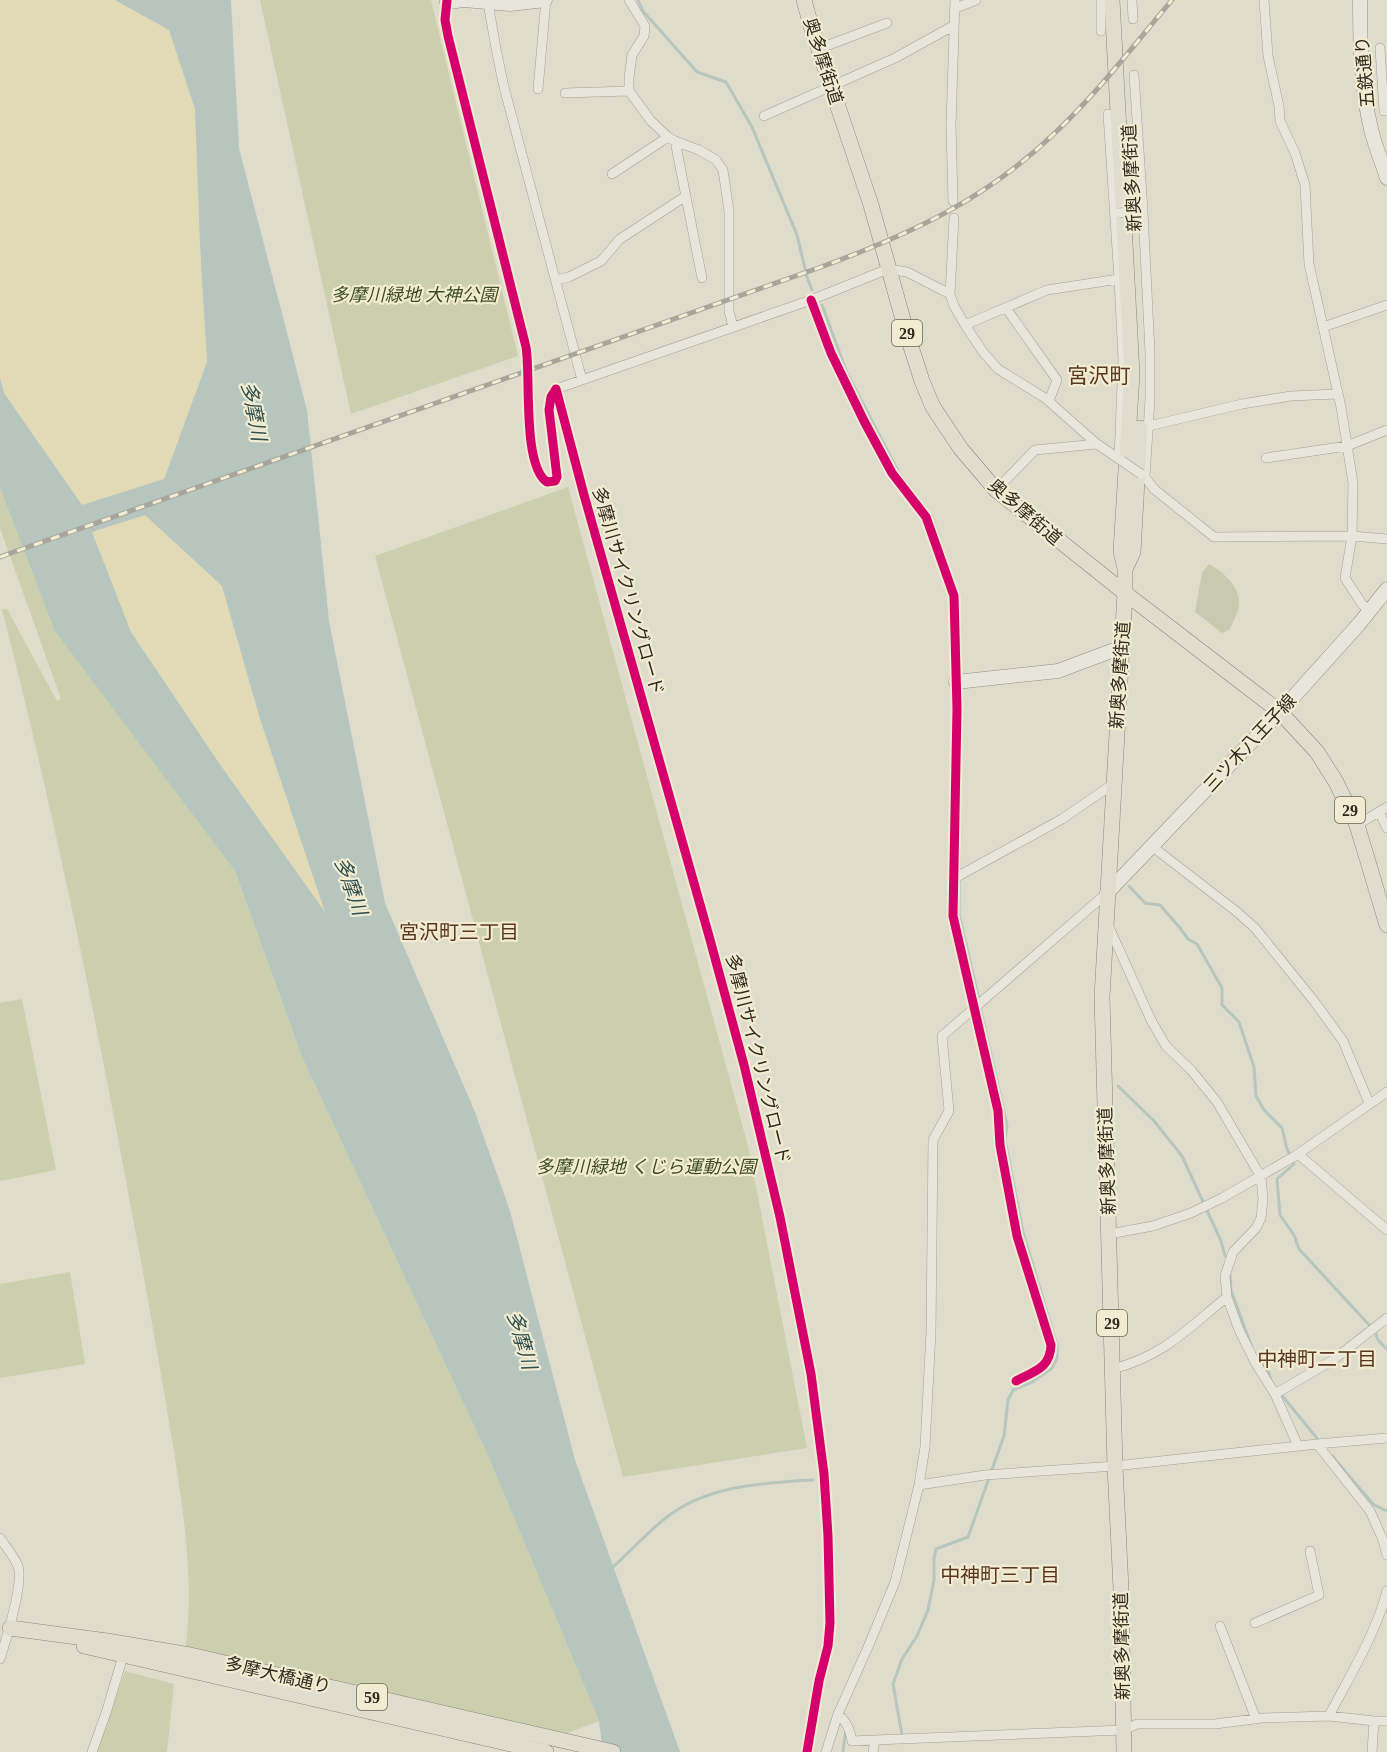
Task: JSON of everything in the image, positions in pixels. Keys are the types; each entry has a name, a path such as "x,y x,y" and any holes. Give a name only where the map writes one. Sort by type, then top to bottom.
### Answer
{"main road":[{"path":"447,2 464,0 510,4 545,0"},
{"name":"奥多摩街道","path":"804,0 818,49 871,205 922,381 933,407 961,449 996,490 1280,712 1317,752 1336,782 1357,825 1387,925"},
{"name":"新奥多摩街道","path":"1112,0 1131,346 1130,416 1121,551 1125,570 1125,593 1102,997 1125,1752"},
{"name":"新奥多摩街道","path":"1122,0 1142,374 1132,552 1125,570"},
{"name":"五鉄通り","path":"1360,0 1368,112 1371,130 1387,178"},
{"name":"三ツ木八王子線","path":"1107,893 1280,712 1387,589"},
{"path":"960,682 1058,671 1122,647"},
{"name":"多摩大橋通り","path":"5,1627 190,1655 613,1752"},
{"name":"多摩大橋通り","path":"5,1627 546,1752"}],"street":[{"path":"538,89 545,0"},
{"path":"629,0 645,26 644,36 632,55 629,91 651,121 671,139 699,150 716,160 723,170 729,211 729,311 733,327"},
{"path":"953,201 951,135 953,26 956,4 976,0"},
{"path":"1101,0 1101,31"},
{"path":"1132,0 1133,19"},
{"path":"1264,0 1268,56 1280,120 1295,153 1305,185 1309,264 1341,407 1353,483 1352,537 1345,578 1369,612"},
{"path":"488,1 496,54 504,87 582,380"},
{"path":"818,49 887,23"},
{"path":"764,116 895,58 953,26"},
{"path":"1380,48 1384,78 1384,111 1387,111"},
{"path":"1134,75 1150,352 1149,426 1143,475"},
{"path":"565,93 629,91"},
{"path":"1108,114 1117,213 1123,378 1121,460"},
{"path":"612,174 671,139"},
{"path":"671,139 686,196 702,278"},
{"path":"556,280 601,261 620,239 686,196"},
{"path":"1117,213 1141,211"},
{"path":"954,218 950,294 954,306 983,352 998,369 1049,401 1097,444 1143,475 1154,489 1215,537 1387,538"},
{"path":"556,389 811,300 888,269 907,272 950,294"},
{"path":"965,325 1047,290 1119,279"},
{"path":"811,300 831,353 864,421 892,473 926,517 954,596 960,682 957,709 952,916 998,1112 1000,1145 1017,1236 1051,1345 1050,1355 1044,1365 1016,1381"},
{"path":"1323,327 1387,305"},
{"path":"1006,308 1057,380 1049,401"},
{"path":"1149,426 1242,404 1291,396 1337,394"},
{"path":"1266,458 1347,446 1387,430"},
{"path":"996,490 1035,450 1097,444"},
{"path":"954,878 1062,819 1113,784"},
{"path":"1357,825 1383,809 1387,828"},
{"path":"1153,847 1255,928 1343,1041 1369,1103"},
{"path":"826,1752 895,1582 919,1485 926,1436 930,1343 933,1140 949,1111 942,1036 1107,893"},
{"path":"1106,920 1151,1020 1161,1037 1217,1102 1261,1177 1263,1199 1261,1218 1257,1228 1233,1252 1225,1276 1227,1297 1239,1330 1255,1362 1278,1392 1299,1446"},
{"path":"1109,1234 1153,1227 1205,1206 1294,1157 1387,1092"},
{"path":"1294,1157 1387,1230"},
{"path":"1113,1369 1133,1364 1163,1349 1182,1336 1227,1297"},
{"path":"1278,1392 1333,1360 1387,1318"},
{"path":"919,1485 985,1475 1115,1466 1320,1443 1387,1438"},
{"path":"1320,1443 1370,1511 1387,1555"},
{"path":"0,1538 18,1566 19,1578 5,1627 0,1659"},
{"path":"1255,1623 1319,1595 1310,1551"},
{"path":"1329,1716 1372,1634 1387,1591"},
{"path":"1220,1626 1256,1719"},
{"path":"92,1752 123,1656"},
{"path":"841,1716 850,1729 852,1740 1124,1730 1134,1725 1215,1724 1256,1719 1329,1716 1387,1721"},
{"path":"1372,1752 1374,1721"},
{"path":"873,1752 875,1740"}],"green space":[{"name":"多摩川緑地 大神公園","path":"260,0 431,0 518,356 351,414"},
{"name":"多摩川緑地 くじら運動公園","path":"568,487 748,1146 807,1448 623,1477 375,556"},
{"path":"0,488 56,631 235,871 302,1057 489,1458 599,1721 554,1738 185,1654 189,1603 185,1528 160,1368 80,945 43,777 2,609 7,609 57,701 61,699 0,528"},
{"path":"1209,564 1230,580 1239,598 1237,614 1229,630 1222,633 1195,612 1202,573"},
{"path":"22,999 56,1170 0,1181 0,1003"},
{"path":"70,1272 85,1364 0,1378 0,1284"},
{"path":"125,1671 174,1684 167,1752 97,1752"}],"sand":[{"path":"0,0 115,0 169,30 195,109 207,362 164,479 82,505 4,393 0,378"},
{"path":"145,515 222,586 260,719 326,914 219,763 131,632 92,532"}],"water":[{"name":"多摩川","path":"115,0 231,0 239,148 307,410 329,621 385,903 475,1112 510,1211 575,1460 680,1752 603,1752 599,1721 489,1458 302,1057 235,871 55,631 0,488 0,378 4,393 82,505 164,479 207,362 195,109 169,30","holes":["145,515 222,586 260,719 325,912 219,763 131,632 92,532"]}],"waterway":[{"path":"638,0 643,11 697,72 726,82 752,127 797,235 812,290"},
{"path":"822,305 847,373 900,475 932,517 951,574"},
{"path":"959,610 960,666"},
{"path":"960,796 959,914 979,1000"},
{"path":"1129,886 1145,903 1160,905 1188,939 1197,944 1222,988 1222,1005 1239,1022 1254,1067 1256,1096 1264,1110 1282,1128 1287,1149 1294,1164 1277,1179 1280,1215 1294,1235 1299,1249 1371,1327"},
{"path":"902,1735 893,1684 902,1659 917,1636 928,1610 934,1580 936,1549 968,1537 1004,1436 1008,1400 1013,1390 1032,1382 1052,1368 1057,1358 1057,1346 1023,1232 1005,1140 1007,1125 980,1007"},
{"path":"1118,1086 1154,1121 1182,1156 1221,1241 1225,1256"},
{"path":"1230,1275 1231,1290 1251,1345"},
{"path":"1375,1332 1378,1340 1387,1349"},
{"path":"1258,1358 1269,1373 1271,1381"},
{"path":"1280,1393 1320,1442"},
{"path":"1332,1456 1374,1505 1387,1511"},
{"path":"613,1567 663,1520 687,1504 739,1487 813,1480"},
{"path":"843,1752 846,1728"}],"railway":[{"path":"0,557 821,267 917,227 947,212 1003,176 1057,131 1116,67 1172,0"}],"cycle path":[{"path":"447,0 445,20 448,36 526,347 529,419 534,458 539,473 547,482 555,481 557,477 549,410 551,397 556,389"},
{"path":"811,300 831,353 864,421 892,473 926,517 954,596 957,709 953,916 998,1111 1000,1145 1017,1236 1051,1345 1048,1359 1044,1364 1035,1372 1016,1381"},
{"name":"多摩川サイクリングロード","path":"556,389 744,1065 780,1217 811,1374 824,1474 830,1623 828,1646 819,1681 807,1752"}],"district":[{"name":"宮沢町","path":"1099,376"},
{"name":"宮沢町三丁目","path":"459,932"},
{"name":"中神町二丁目","path":"1317,1359"},
{"name":"中神町三丁目","path":"1000,1575"}]}
